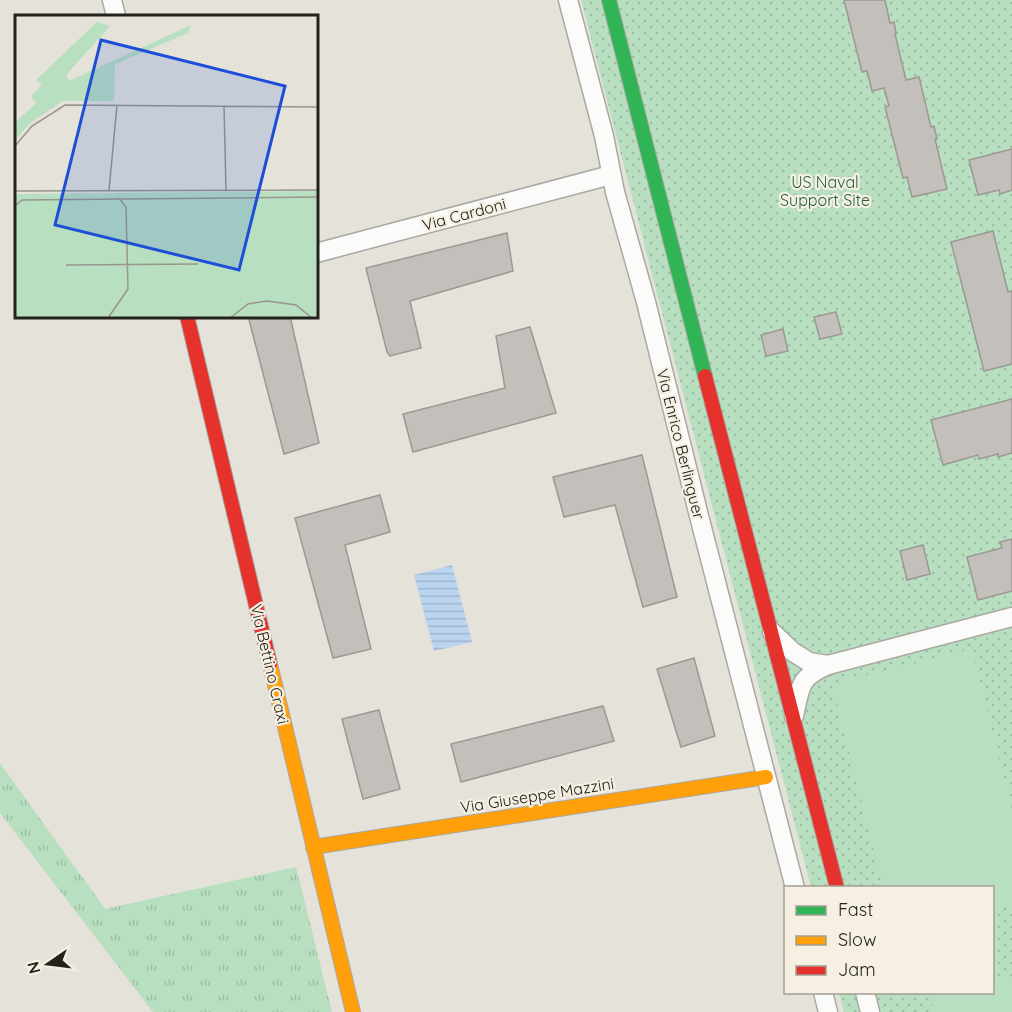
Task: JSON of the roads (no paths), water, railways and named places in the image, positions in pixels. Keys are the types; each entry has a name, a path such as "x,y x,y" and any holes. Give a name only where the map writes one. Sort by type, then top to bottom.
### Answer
{"street":[{"path":"112,0 116,15"},
{"name":"Via Enrico Berlinguer","path":"568,0 604,136 615,192 646,302 794,886"},
{"path":"609,0 836,886"},
{"name":"Via Cardoni","path":"318,252 611,175"},
{"name":"Via Bettino Craxi","path":"187,318 354,1012"},
{"path":"794,720 802,682 813,671 828,665 1012,617"},
{"path":"771,630 793,652 809,662 828,665"},
{"name":"Via Giuseppe Mazzini","path":"313,847 766,777"},
{"path":"823,994 828,1012"},
{"path":"865,994 870,1012"}],"water":[{"path":"452,565 472,642 434,651 414,575"}],"park label":[{"name":"US Naval Support Site","path":"825,191"}]}
